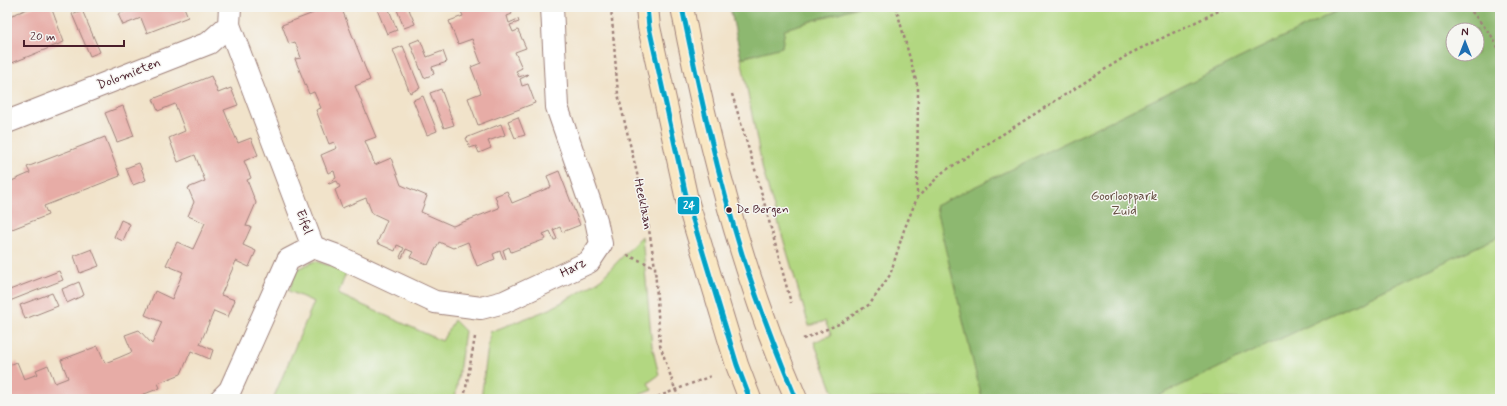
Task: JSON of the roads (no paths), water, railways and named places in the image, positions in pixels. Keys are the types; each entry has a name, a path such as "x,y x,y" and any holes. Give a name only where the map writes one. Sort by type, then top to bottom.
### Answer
{"main road":[{"path":"647,7 649,27 687,200 737,365 750,399"},
{"path":"682,7 695,76 729,208 775,350 796,399"}],"street":[{"name":"Harz","path":"313,247 335,255 435,302 480,308 504,302 589,262 601,244 596,220 557,107 552,7"},
{"name":"Dolomieten","path":"7,122 209,43 230,16"},
{"name":"Eifel","path":"221,399 230,390 288,260 313,247 230,16"}],"place":[{"name":"De Bergen","path":"729,210"}],"park label":[{"name":"Goorlooppark Zuid","path":"1124,204"}]}
